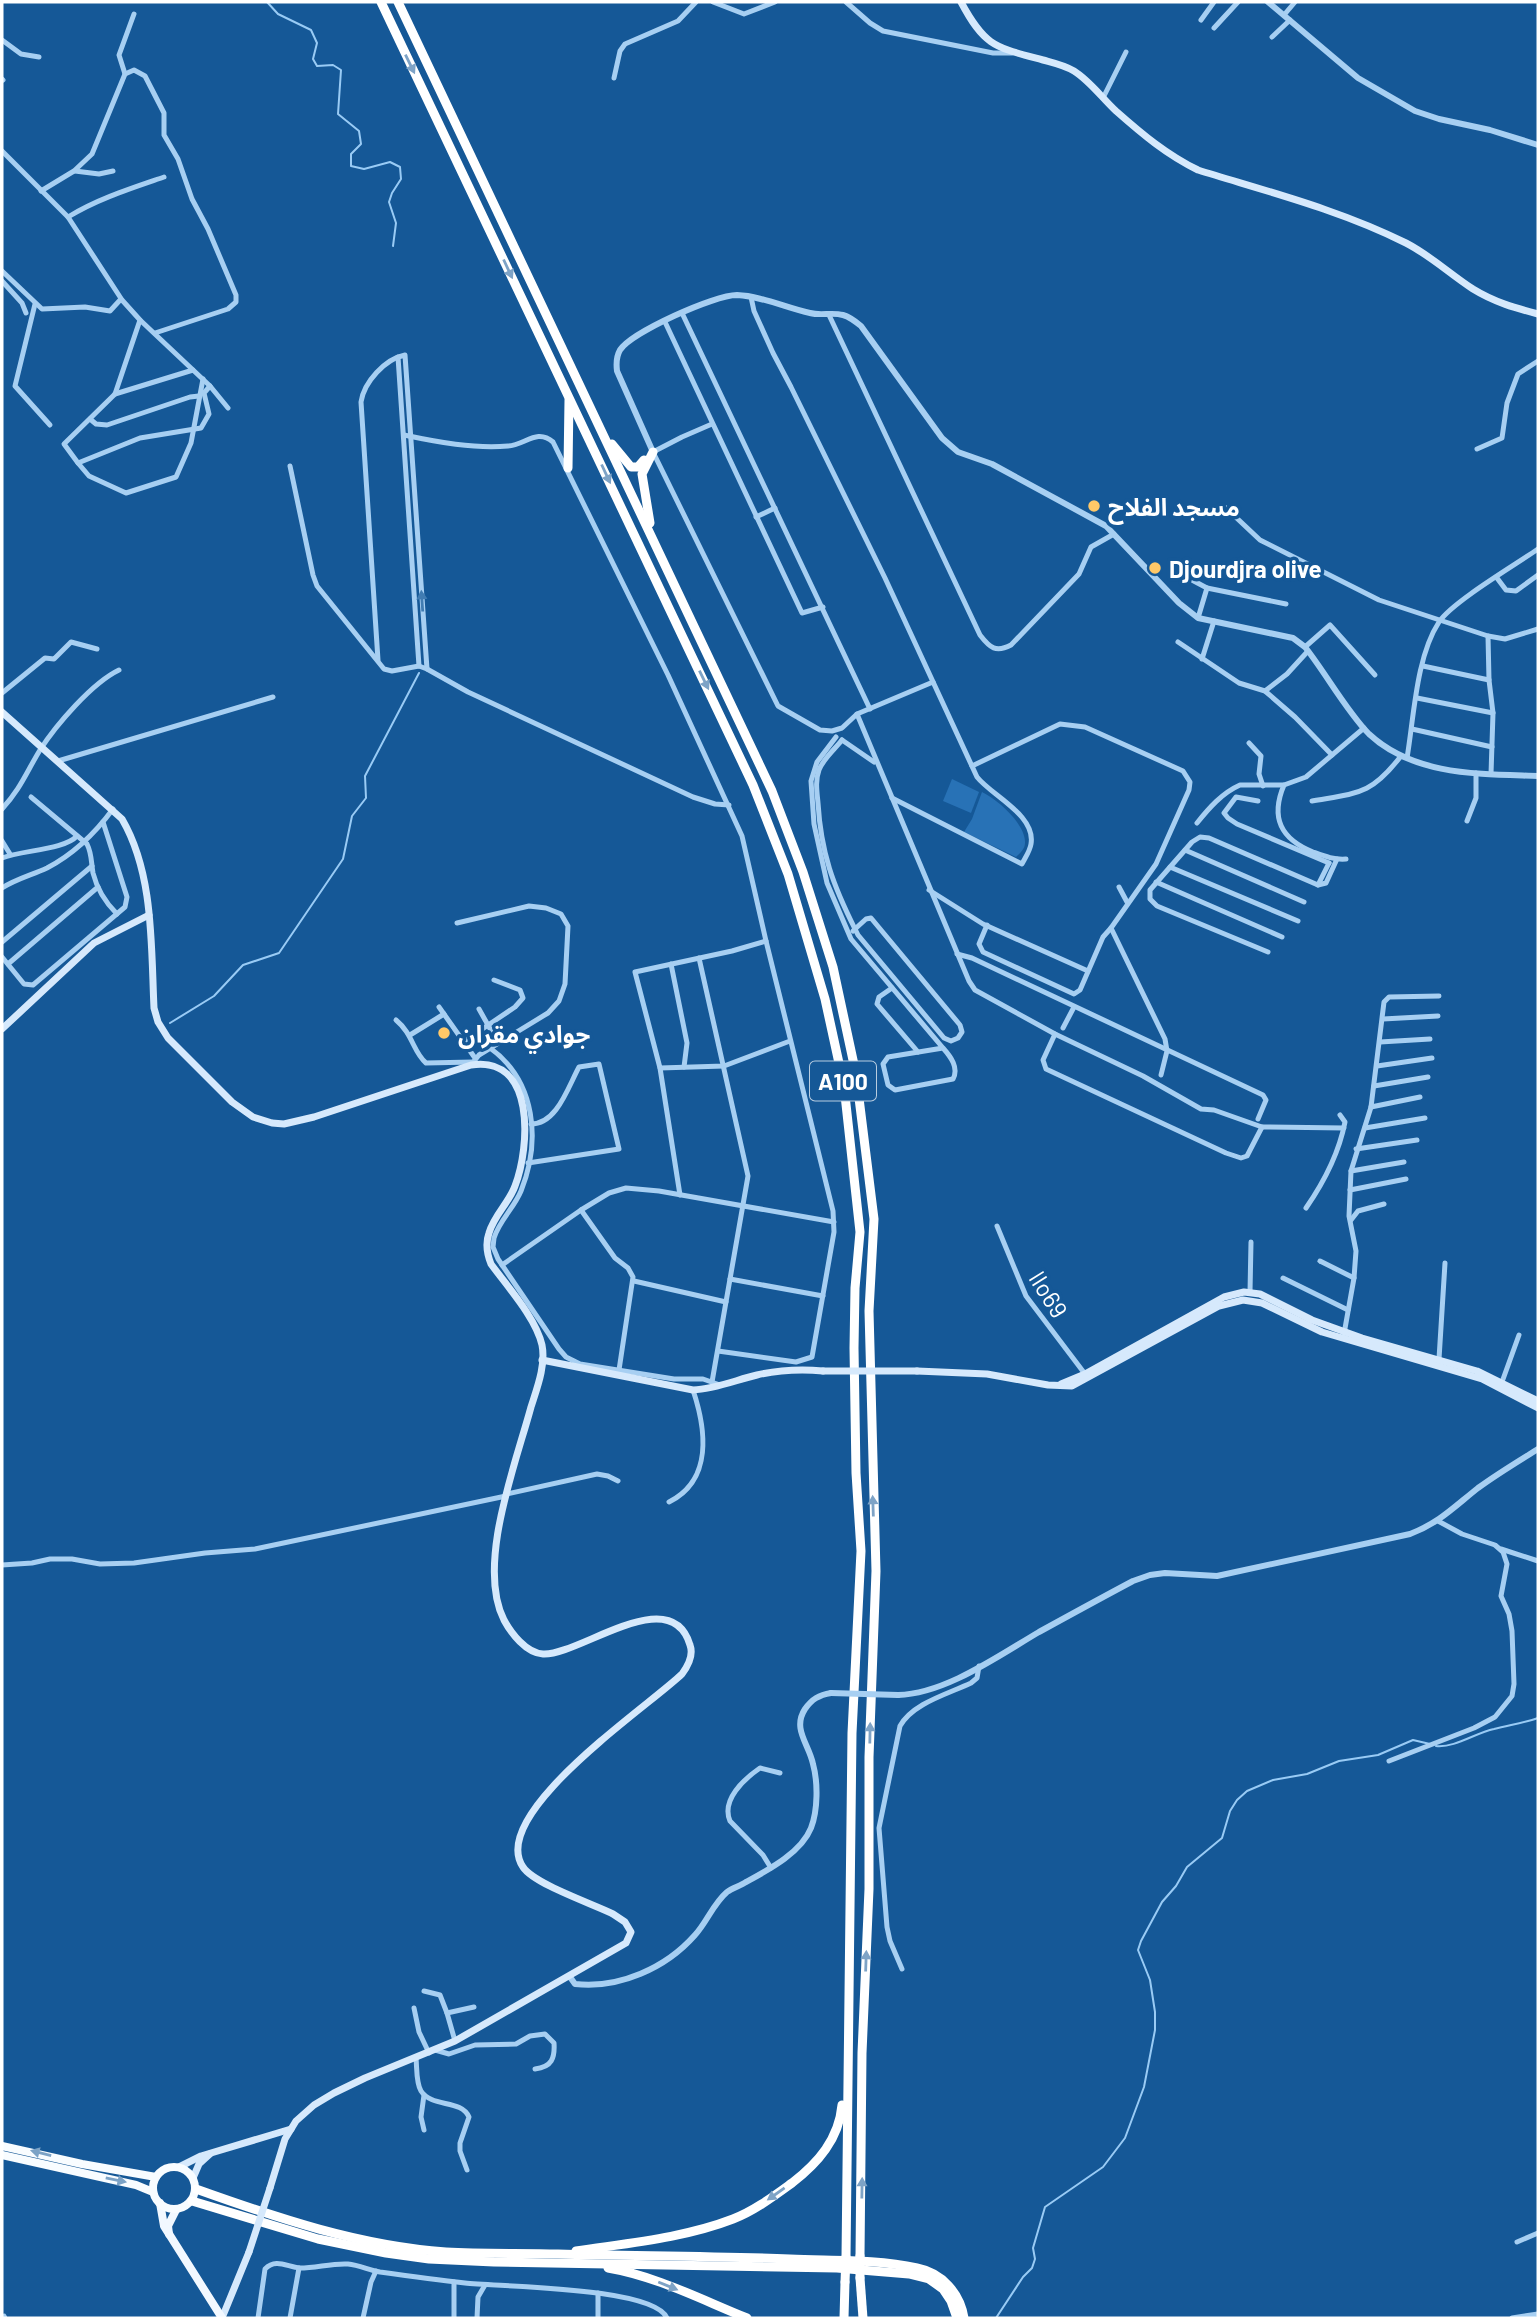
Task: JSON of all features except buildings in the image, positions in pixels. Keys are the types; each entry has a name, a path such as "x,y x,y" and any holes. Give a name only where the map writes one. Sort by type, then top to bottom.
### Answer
{"highway":[{"name":"A100","path":"382,2 768,818 813,954 844,1086 860,1232 855,1288 854,1349 856,1473 861,1550 853,1700 844,2318"},
{"name":"A100","path":"398,2 759,762 803,872 826,943 856,1074 874,1219 869,1311 876,1571 869,1757 869,1889 862,2053 861,2318"},
{"path":"568,468 569,398"},
{"path":"600,428 631,467 638,467 653,452"},
{"path":"653,452 642,474 653,539"},
{"path":"555,2258 717,2224 747,2213 773,2196 812,2166 834,2137 841,2115 848,2054"},
{"path":"2,2146 156,2177"},
{"path":"2,2155 136,2185 153,2192 160,2203 176,2210 192,2201 196,2189 193,2178 179,2167 168,2167 156,2177 153,2192"},
{"path":"196,2189 284,2220 378,2243 445,2252 837,2268 909,2274 929,2279 943,2289 957,2318"},
{"path":"192,2201 318,2239 386,2253 460,2261 555,2258 795,2259 884,2263 927,2271 945,2281 957,2297 964,2318"},
{"path":"555,2258 628,2272 747,2318"}],"main road":[{"path":"961,2 974,27 985,39 997,47 1066,66 1088,81 1160,149 1182,162 1198,170 1339,213 1410,245 1495,301 1538,314"},
{"path":"2,712 113,809 130,832 149,915 154,1008 158,1023 168,1038 232,1102 253,1117 272,1123 294,1122 473,1062 490,1065 505,1072 518,1087 522,1098 524,1134 520,1170 511,1196 491,1225 486,1245 491,1264 538,1333 542,1345 542,1360 536,1392 506,1495 496,1548 495,1587 498,1606 505,1621 526,1647 536,1652 552,1653 616,1629 663,1619 683,1632 691,1648 690,1661 682,1674 598,1744 546,1793 517,1843 518,1858 528,1874 613,1914 629,1926 631,1936 626,1943 570,1977 455,2041 334,2093 302,2115 281,2148 249,2252 222,2318"},
{"path":"2,1028 94,943 149,915"},
{"path":"1057,1386 1085,1374 1224,1297 1250,1292 1265,1296 1344,1336 1471,1376 1538,1408"},
{"path":"542,1360 693,1390 773,1372 803,1369 987,1374 1069,1387 1219,1306 1237,1300 1262,1303 1308,1326 1438,1359 1502,1382 1538,1401"},
{"path":"179,2167 201,2155 291,2129"},
{"path":"193,2178 199,2164 210,2154"},
{"path":"160,2203 164,2226 171,2239 222,2318"},
{"path":"171,2239 168,2226 176,2210"}],"street":[{"path":"614,78 619,53 625,44 678,21 696,2"},
{"path":"713,2 744,14 775,2"},
{"path":"846,2 883,31 993,54 1018,53"},
{"path":"1201,20 1214,2"},
{"path":"1214,27 1238,2"},
{"path":"1268,2 1358,78 1415,111 1538,145"},
{"path":"1284,15 1295,2"},
{"path":"41,191 74,171 92,154 125,74 120,55 134,14"},
{"path":"1272,37 1290,20"},
{"path":"2,40 21,54 39,57"},
{"path":"1103,98 1126,52"},
{"path":"125,74 134,69 145,76 164,113 164,135 178,159 192,199 236,295 236,302 228,309 155,333"},
{"path":"2,151 68,217 121,299 139,320 203,379 229,408"},
{"path":"74,171 99,174 113,171"},
{"path":"68,217 89,205 164,177"},
{"path":"2,271 42,309 85,307 110,311 121,299"},
{"path":"2,281 22,303 26,313"},
{"path":"880,770 873,760 854,747 774,701 653,452 617,371 618,352 625,344 639,334 712,299 737,295 814,314 838,313 850,317 861,326 928,421 958,452 992,464 1106,526 1179,603 1198,618 1293,638 1306,649 1364,728 1381,743 1404,757 1442,770 1538,776"},
{"path":"751,297 754,311 773,353 972,766 984,786 1016,810 1028,827 1031,846 1022,864 892,798"},
{"path":"35,304 15,386 50,425"},
{"path":"682,313 870,709"},
{"path":"828,315 980,635 988,646 1002,650 1020,638 1079,574 1091,547 1114,534"},
{"path":"139,320 115,394 64,444 89,476 126,493 176,477 191,443 203,379"},
{"path":"665,322 802,613 823,607"},
{"path":"401,356 419,666"},
{"path":"401,356 411,436 427,669"},
{"path":"378,660 361,401 368,382 401,356"},
{"path":"1477,449 1502,438 1507,403 1518,374 1538,360"},
{"path":"115,394 193,370"},
{"path":"78,463 140,438 201,428 209,414 204,393 210,386"},
{"path":"90,419 96,424 107,425 200,396"},
{"path":"653,452 712,424"},
{"path":"404,435 495,447 514,445 543,435 553,442 568,468 742,836 834,1223 814,1354 809,1359 796,1362 718,1351"},
{"path":"290,466 317,586 383,668 390,671 419,666 427,669 468,692 693,797 715,804 729,804"},
{"path":"756,517 775,508"},
{"path":"1226,508 1260,540 1380,600 1488,636 1505,639 1538,629"},
{"path":"1312,801 1368,789 1404,757 1412,729 1423,666 1433,632 1440,620 1538,550"},
{"path":"1171,565 1207,588 1286,604"},
{"path":"1497,578 1506,590 1516,591 1538,575"},
{"path":"1198,618 1207,588"},
{"path":"1202,659 1214,621"},
{"path":"1265,691 1287,674 1306,649 1330,625 1375,675"},
{"path":"1488,636 1493,713 1491,774"},
{"path":"2,694 45,658 54,659 71,642 97,649"},
{"path":"1178,642 1239,683 1265,691 1332,755"},
{"path":"1423,666 1489,680"},
{"path":"2,809 18,792 55,727 103,677 119,670"},
{"path":"825,731 839,729 857,714 933,681"},
{"path":"58,761 273,697"},
{"path":"1417,698 1493,713"},
{"path":"857,714 929,890 968,981 975,990 1055,1034 1143,1076 1199,1108 1262,1127 1344,1128"},
{"path":"972,766 1060,724 1068,723 1085,727 1183,772 1189,782 1189,790 1156,864 1104,937 1080,990 1076,993 1069,993 983,952 979,944 987,925"},
{"path":"1197,823 1214,803 1236,788 1249,785 1284,785 1306,776 1364,728"},
{"path":"1412,729 1492,747"},
{"path":"854,747 866,737"},
{"path":"839,738 820,769 817,780 820,827 832,882 855,929 944,1038 953,1041 960,1037 960,1025 873,919 866,919 855,929 848,934"},
{"path":"839,738 814,767 811,781 816,839 827,883 848,934 943,1048 955,1065 956,1074 953,1079 891,1089 887,1083 884,1060 888,1057 943,1048"},
{"path":"1249,743 1261,756 1259,774 1263,786"},
{"path":"1467,821 1476,798 1476,773"},
{"path":"1284,785 1278,812 1282,830 1295,844 1332,860"},
{"path":"32,797 84,841 91,854 98,887 117,914"},
{"path":"1258,802 1236,797 1226,809 1226,816 1237,824 1332,860 1346,859"},
{"path":"2,888 58,862 84,841 113,809"},
{"path":"2,957 24,984 33,985 127,905 128,897 103,822"},
{"path":"2,858 67,843 77,836"},
{"path":"1268,952 1153,903 1149,895 1156,882 1196,839 1209,838 1318,885 1326,883 1332,860"},
{"path":"2,841 10,854"},
{"path":"1185,850 1304,902"},
{"path":"2,942 92,866"},
{"path":"1170,867 1298,921"},
{"path":"1156,882 1282,937"},
{"path":"8,964 98,887"},
{"path":"1119,887 1127,902"},
{"path":"929,890 987,925 1088,971"},
{"path":"397,1020 410,1035 426,1063 473,1062 548,1013 559,1000 565,984 567,923 564,916 554,910 529,906 457,923"},
{"path":"1111,928 1165,1039 1167,1051 1161,1075"},
{"path":"680,1195 660,1068 635,972 766,941"},
{"path":"957,954 972,958 1264,1095 1266,1100 1258,1119"},
{"path":"491,1048 507,1061 520,1078 528,1096 531,1124 528,1163 521,1191 494,1238 494,1251 502,1265 566,1357 580,1364 716,1383 718,1351 748,1171 699,958"},
{"path":"670,964 687,1043 684,1067"},
{"path":"464,1042 515,1007 523,996 520,990 494,980"},
{"path":"892,988 879,997 877,1004 918,1052"},
{"path":"1344,1336 1354,1278 1356,1246 1350,1222 1351,1171 1371,1107 1384,1002 1387,998 1439,996"},
{"path":"439,1007 464,1042 473,1062"},
{"path":"1063,1028 1073,1007"},
{"path":"479,1009 499,1043"},
{"path":"410,1035 444,1014"},
{"path":"1383,1020 1438,1016"},
{"path":"1055,1034 1043,1060 1046,1069 1139,1115 1241,1158 1249,1153 1262,1127"},
{"path":"1380,1042 1430,1038"},
{"path":"660,1068 724,1066 790,1041"},
{"path":"1377,1066 1432,1058"},
{"path":"528,1163 619,1149 599,1064 579,1068 551,1117 541,1124 531,1124"},
{"path":"1374,1086 1428,1077"},
{"path":"1371,1107 1420,1097"},
{"path":"1306,1208 1329,1169 1344,1128 1346,1122 1340,1115"},
{"path":"1364,1128 1425,1118"},
{"path":"1356,1149 1417,1140"},
{"path":"1351,1171 1404,1162"},
{"path":"1350,1190 1406,1179"},
{"path":"502,1265 581,1210 609,1193 626,1188 834,1223"},
{"path":"1350,1222 1358,1211 1384,1204"},
{"path":"581,1210 615,1258 630,1270 634,1281 619,1370"},
{"name":"Ilo69","path":"997,1226 1026,1296 1085,1374"},
{"path":"1250,1292 1251,1242"},
{"path":"1320,1261 1354,1278"},
{"path":"1438,1359 1445,1263"},
{"path":"1283,1278 1348,1310"},
{"path":"730,1279 823,1296"},
{"path":"634,1281 726,1302"},
{"path":"1502,1382 1519,1335"},
{"path":"669,1502 687,1490 703,1464 701,1429 693,1390"},
{"path":"570,1977 575,1984 591,1986 635,1977 674,1955 694,1936 714,1906 729,1891 771,1868 796,1847 811,1828 815,1804 815,1771 799,1726 803,1711 810,1702 822,1695 898,1695 916,1694 932,1689 1150,1574 1217,1576 1410,1535 1438,1521 1498,1473 1538,1449"},
{"path":"2,1565 50,1559 100,1564 134,1563 255,1549 597,1474 618,1481"},
{"path":"1438,1521 1462,1534 1538,1561"},
{"path":"1389,1761 1475,1728 1495,1717 1512,1696 1512,1631 1509,1614 1501,1596 1507,1564 1503,1552 1497,1548"},
{"path":"902,1969 887,1927 879,1828 900,1726 904,1719 919,1707 971,1683 977,1678 979,1666"},
{"path":"771,1868 763,1855 730,1821 727,1814 728,1803 751,1774 760,1768 780,1773"},
{"path":"424,1991 440,1995 455,2041"},
{"path":"447,2013 474,2007"},
{"path":"414,2008 419,2032 432,2051 449,2054 475,2046 516,2044 530,2036 545,2034 554,2043 555,2054 545,2068 536,2069"},
{"path":"416,2058 419,2088 424,2095 462,2108 470,2117 460,2143 467,2170"},
{"path":"424,2095 421,2117 424,2130"},
{"path":"1517,2242 1538,2233"},
{"path":"258,2318 265,2269 273,2263 299,2268 344,2264 454,2282 611,2294 654,2306 667,2318"},
{"path":"290,2318 299,2268"},
{"path":"363,2318 376,2271"},
{"path":"454,2282 454,2318"},
{"path":"477,2318 478,2297 485,2285"},
{"path":"598,2293 598,2318"},
{"path":"1512,2318 1538,2314"}],"shaded area":[{"path":"952,779 979,792 971,813 943,801"},
{"path":"982,792 1002,806 1021,828 1025,845 1016,857 964,832"}],"waterway":[{"path":"267,2 278,14 311,30 317,43 313,59 317,66 333,65 341,70 338,114 359,131 361,144 351,154 351,166 364,169 390,162 400,167 401,179 389,202 396,223 393,246"},
{"path":"170,1023 214,996 243,965 279,953 343,859 352,816 366,798 365,776 419,673"},
{"path":"1436,1746 1458,1743 1487,1731 1538,1718"},
{"path":"996,2318 1032,2268 1035,2259 1033,2248 1045,2207 1103,2167 1125,2138 1144,2087 1155,2030 1150,1980 1138,1950 1162,1902 1187,1867 1222,1838 1230,1811 1237,1800 1247,1791 1273,1780 1307,1774 1339,1761 1378,1755 1413,1740 1430,1744"}],"place":[{"name":"مسجد الفلاح","path":"1094,506"},
{"name":"Djourdjra olive","path":"1155,568"},
{"name":"جوادي مقران","path":"444,1033"}]}
